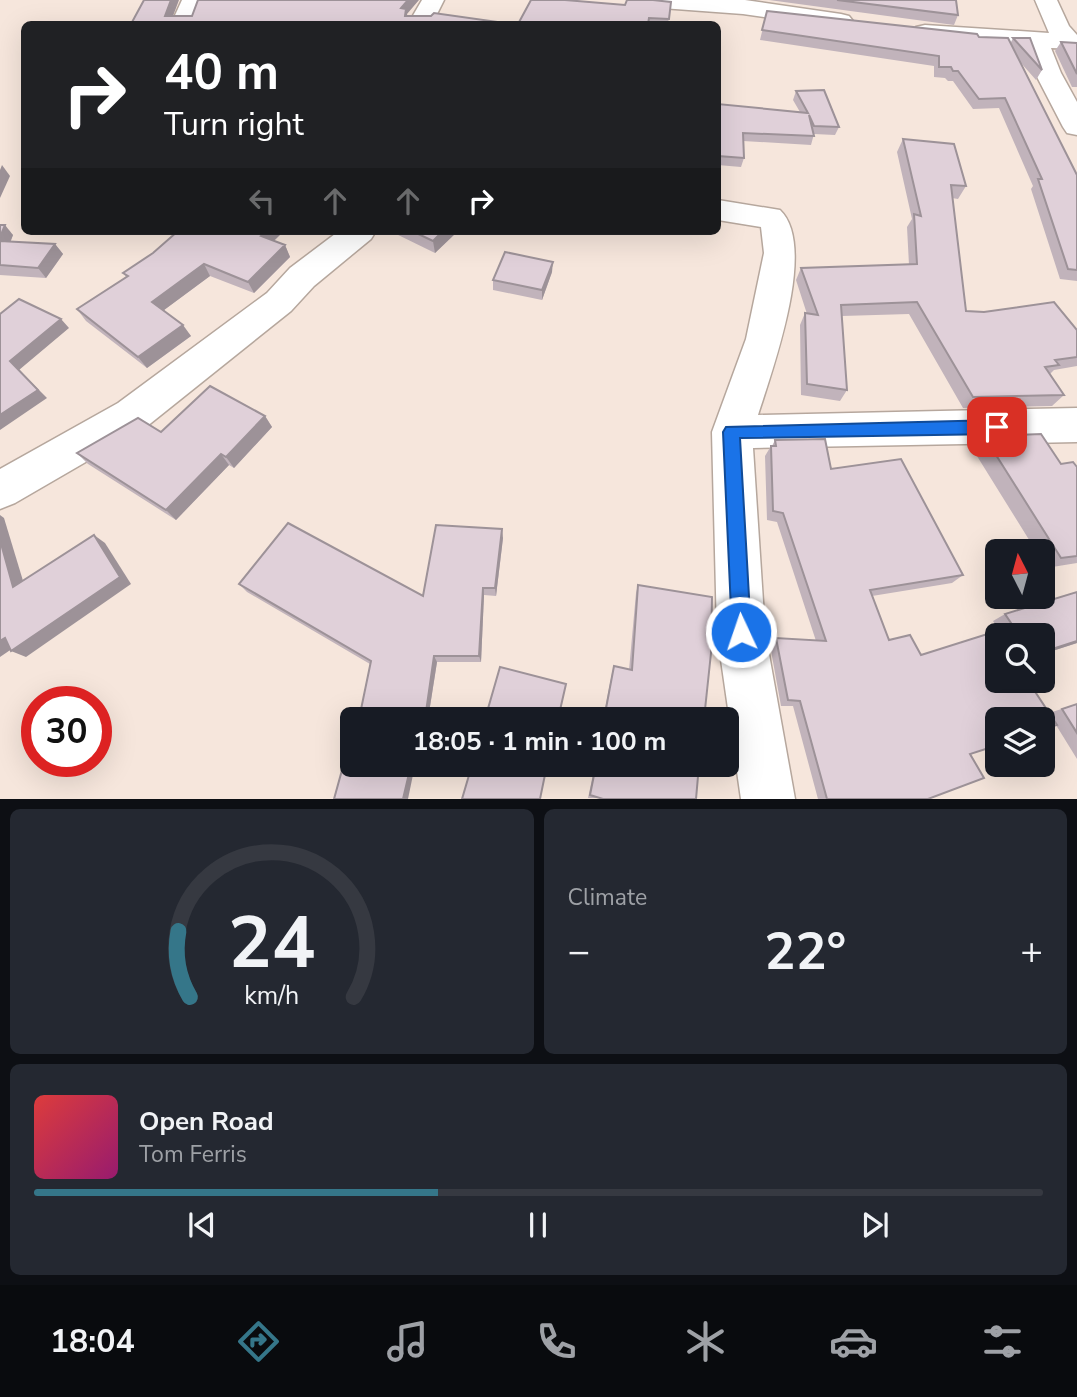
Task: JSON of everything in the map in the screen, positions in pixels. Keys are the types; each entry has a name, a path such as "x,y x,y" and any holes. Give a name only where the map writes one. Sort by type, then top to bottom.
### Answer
{"street":[{"path":"184,21 193,0"},
{"path":"422,21 433,0"},
{"path":"648,0 732,3 863,24"},
{"path":"1046,0 1058,28 1073,42"},
{"path":"905,29 1073,42"},
{"path":"1036,40 1048,74 1077,127"},
{"path":"721,210 769,217 776,224 780,253 764,339 732,432 741,632 768,799"},
{"path":"0,490 132,415 279,302 302,277 355,235"},
{"path":"732,432 1077,425"}],"building":[{"path":"144,0 171,0 165,16 192,16 198,0 408,0 401,8 406,9 405,16 431,16 434,13 490,21 133,21"},
{"path":"531,0 625,5 627,0 671,2 669,19 520,21"},
{"path":"837,0 956,0 958,15"},
{"path":"767,11 977,34 979,37 1008,38 1077,175 1077,270 1068,269 1038,179 1042,179 1005,98 979,99 958,71 953,71 951,67 939,67 939,56 762,30"},
{"path":"1013,38 1030,38 1042,70"},
{"path":"1061,42 1077,43 1077,74"},
{"path":"824,90 839,127 814,126 809,115 814,136 743,133 744,158 721,156 721,104 808,113 796,91"},
{"path":"903,139 954,144 966,186 951,185 966,311 984,312 1054,302 1077,330 1077,357 1055,360 1059,365 1045,367 1064,395 973,397 917,302 841,305 847,390 807,384 805,313 818,315 801,268 917,264 914,214 921,216"},
{"path":"173,235 262,235 285,245 248,282 204,264 152,302 183,325 138,357 77,309 128,276 123,273"},
{"path":"420,235 439,235 433,241"},
{"path":"0,241 55,244 38,268 0,265"},
{"path":"505,252 553,262 542,290 493,280"},
{"path":"19,299 61,319 10,361 38,390 0,415 0,314"},
{"path":"210,386 265,416 226,457 221,454 166,510 77,453 138,418 161,432"},
{"path":"1041,434 1061,464 1073,462 1077,467 1077,556 1061,558 1055,548 1055,539 1049,539 984,436"},
{"path":"825,439 831,469 901,459 963,575 870,590 889,640 910,635 921,655 985,635 985,693 1036,693 1045,707 985,707 985,749 970,754 984,778 928,799 827,799 800,701 788,700 776,638 826,641 783,513 773,511 771,446 776,446 775,440"},
{"path":"288,523 423,596 436,525 502,529 495,588 483,588 479,656 434,656 427,707 361,707 371,661 239,584"},
{"path":"94,535 120,577 11,651 5,638 0,641 0,540 13,587"},
{"path":"638,585 712,597 711,653 705,707 606,707 614,666 632,670"},
{"path":"1077,592 1077,641 1055,648 1055,623 1011,623 1005,614 1021,609 1055,609 1055,599"},
{"path":"500,667 566,684 561,707 488,707"},
{"path":"1077,704 1077,733 1062,709"},
{"path":"340,777 408,777 403,799 334,799"},
{"path":"468,777 545,777 540,799 462,799"},
{"path":"594,777 698,777 696,799 603,799 590,795"}],"route":[{"path":"741,632 732,432 997,427"}]}
